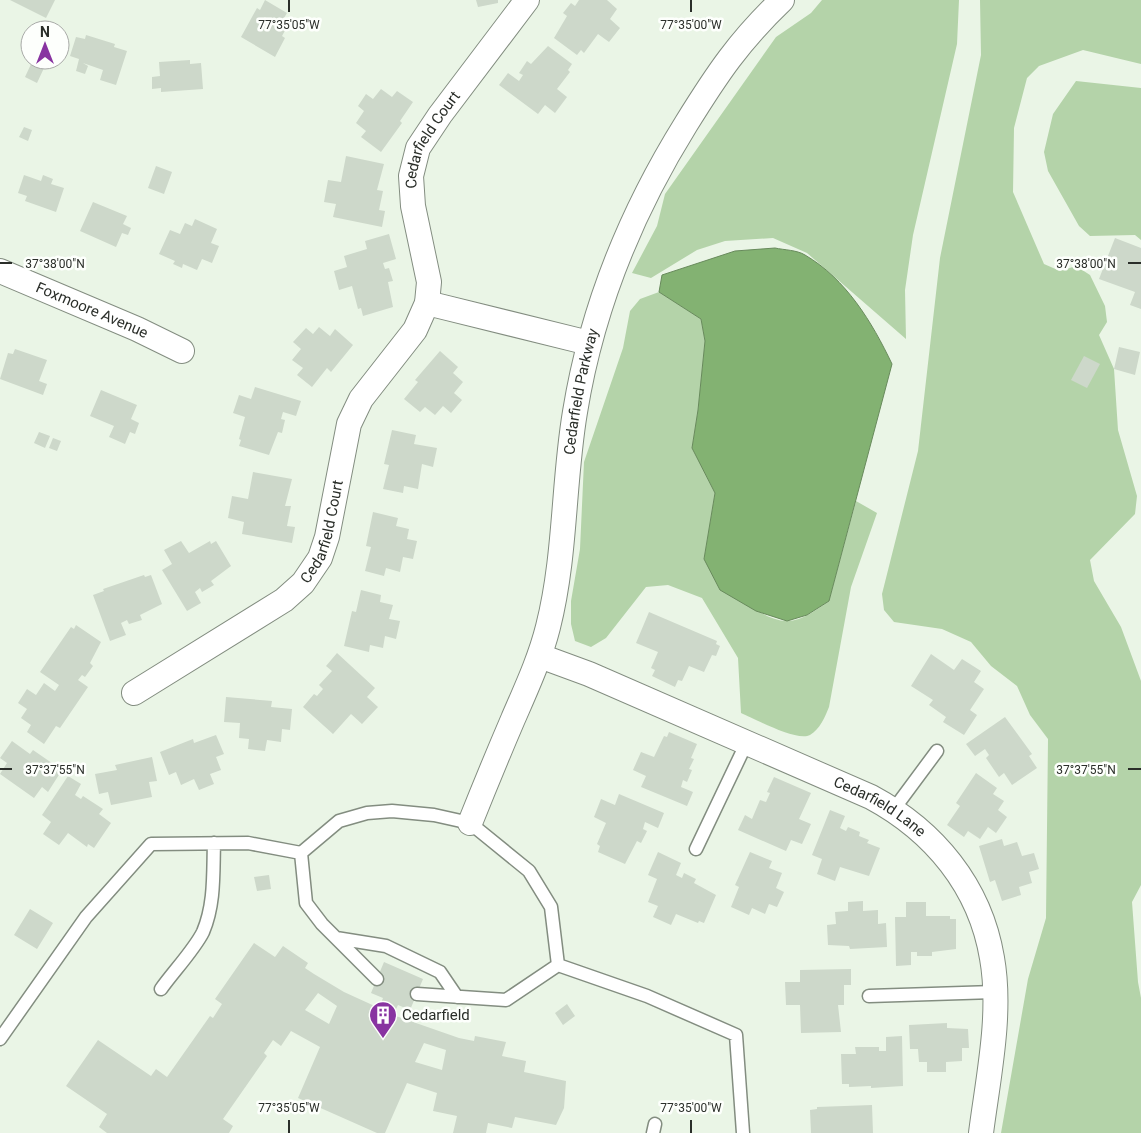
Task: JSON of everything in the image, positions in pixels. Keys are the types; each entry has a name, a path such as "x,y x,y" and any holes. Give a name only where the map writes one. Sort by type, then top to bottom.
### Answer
{"street":[{"name":"Cedarfield Court","path":"134,693 284,600 303,583 320,558 327,537 349,424 361,399 416,330 427,303 429,282 413,206 411,183 418,148 440,115 527,0"},
{"name":"Cedarfield Parkway","path":"470,823 540,656 561,560 575,411 589,343 611,272 638,207 662,162 720,68 745,37 782,0"},
{"name":"Foxmoore Avenue","path":"0,271 137,329 182,351"},
{"path":"427,303 589,343"},
{"name":"Cedarfield Lane","path":"540,656 589,674 871,797 894,809 932,840 956,870 972,897 987,934 992,960 994,992 993,1041 981,1133"}],"lane":[{"path":"696,849 747,742"},
{"path":"894,809 937,751"},
{"path":"301,854 339,821 366,813 434,815 470,823 529,871 534,878 551,907 558,965"},
{"path":"161,989 202,934 212,901 214,843"},
{"path":"0,1039 86,917 151,844 248,843 301,854"},
{"path":"301,854 306,903 336,938 377,979"},
{"path":"336,938 386,946 440,972 457,997"},
{"path":"417,994 506,1000 558,965"},
{"path":"558,965 647,996 736,1035 743,1133"},
{"path":"869,996 994,992"}],"shaded area":[{"path":"822,0 959,0 957,44 913,235 905,290 906,339 807,253 773,238 725,241 697,250 651,278 632,273 657,226 665,194 776,37 811,13"},
{"path":"980,0 1141,0 1141,64 1083,50 1039,66 1027,78 1014,128 1013,192 1044,264 1060,271 1076,266 1090,275 1105,306 1107,322 1099,335 1114,369 1118,430 1137,496 1135,514 1090,560 1094,581 1121,627 1141,681 1141,885 1132,902 1141,998 1141,1133 1001,1133 1028,979 1046,918 1048,739 1030,715 1017,686 991,666 971,642 942,629 894,622 884,610 882,594 918,451 940,258 981,55"},
{"path":"1076,81 1141,88 1141,240 1135,235 1090,236 1079,226 1048,171 1044,152 1053,114"},
{"path":"775,248 802,253 833,276 866,317 892,364 829,601 807,615 787,621 756,611 720,590 704,559 715,493 692,448 705,341 701,319 659,292 662,275 735,251"},
{"path":"659,292 701,319 705,341 692,448 715,493 704,559 731,588 752,607 775,619 787,621 804,617 829,601 856,501 877,513 851,587 829,707 824,719 810,735 786,733 741,713 738,658 702,598 668,585 646,587 606,638 591,647 575,641 571,624 571,601 580,549 584,462 623,348 630,311 640,299"}],"building":[{"path":"10,0 55,0 46,18"},
{"path":"265,0 287,13 281,23 287,27 282,36 285,38 275,57 241,37 257,8 260,10"},
{"path":"476,0 498,0 498,3 478,7"},
{"path":"579,0 607,0 617,9 610,19 620,28 609,42 598,34 584,53 581,50 577,55 554,38 567,16 563,13 571,3 575,6"},
{"path":"86,35 115,44 114,47 127,51 116,85 100,80 103,70 83,63 88,66 85,74 76,71 79,59 70,56 76,37 85,39"},
{"path":"548,46 572,64 568,70 570,72 557,89 567,97 555,113 545,105 538,114 499,85 508,73 519,81 523,75 519,73 527,61 531,64"},
{"path":"190,60 190,64 201,63 203,89 161,92 161,88 152,89 152,77 160,76 159,62"},
{"path":"28,70 43,70 37,83 25,77"},
{"path":"381,89 392,97 397,91 413,102 400,121 402,123 381,152 361,137 366,131 356,123 364,111 358,106 366,94 373,99"},
{"path":"24,127 32,130 28,141 19,137"},
{"path":"346,156 384,164 377,190 383,191 379,210 385,211 382,227 333,217 336,204 324,202 328,180 341,182"},
{"path":"156,166 172,172 164,194 148,188"},
{"path":"24,175 41,181 43,175 53,179 51,184 64,188 56,212 25,201 27,196 18,193"},
{"path":"93,202 127,216 123,224 131,228 128,235 122,233 116,247 80,231"},
{"path":"195,219 217,229 211,243 219,246 212,263 202,259 197,270 183,264 182,268 173,264 175,261 159,254 170,230 180,234 185,223 192,226"},
{"path":"389,234 396,259 383,263 385,269 389,268 393,281 388,282 393,307 363,316 361,308 358,309 352,286 339,290 334,271 347,267 344,256 367,249 365,241"},
{"path":"1115,238 1141,248 1141,309 1130,305 1135,292 1099,279"},
{"path":"319,327 330,336 335,329 353,345 331,372 327,368 312,387 297,375 303,368 292,360 301,349 293,342 306,328 313,334"},
{"path":"1119,347 1140,352 1135,375 1114,369"},
{"path":"15,349 47,360 39,381 47,384 43,395 0,379 8,353 13,354"},
{"path":"440,351 458,367 453,373 463,382 454,393 462,400 451,413 443,406 435,415 425,407 420,412 404,399 418,382 415,380"},
{"path":"1084,356 1100,364 1087,388 1071,380"},
{"path":"255,387 301,401 296,416 283,412 281,419 285,420 282,433 278,432 269,455 239,446 245,417 233,413 239,395 251,399"},
{"path":"101,390 137,405 131,419 139,423 135,434 130,432 125,444 109,437 114,426 90,416"},
{"path":"392,430 416,435 414,444 437,448 433,467 422,464 418,489 404,486 403,493 383,489 389,465 384,464"},
{"path":"39,432 50,436 45,448 34,443"},
{"path":"53,438 61,441 57,451 49,448"},
{"path":"253,472 292,479 285,506 291,506 287,526 295,527 292,543 242,534 244,522 228,518 232,496 248,499"},
{"path":"373,512 398,518 396,526 409,529 407,539 417,541 413,559 403,557 400,572 386,568 384,576 365,571 371,547 366,546"},
{"path":"181,541 189,553 210,541 211,544 216,541 231,566 211,581 214,585 202,592 200,588 195,592 201,603 187,611 162,570 172,564 164,550"},
{"path":"144,575 145,577 151,575 162,604 140,615 142,620 129,624 127,620 121,623 126,635 110,641 93,595 104,591 103,589"},
{"path":"361,590 381,595 380,602 393,605 389,619 400,621 396,639 385,636 383,648 370,645 369,652 344,646 352,611 356,612"},
{"path":"649,612 717,641 716,644 720,646 716,656 712,655 704,672 689,666 682,681 678,680 675,687 652,676 655,670 651,668 658,652 636,643"},
{"path":"76,625 101,642 90,663 93,666 85,677 82,675 78,680 88,687 60,728 56,726 44,744 27,732 31,725 21,718 27,709 18,703 27,689 36,695 44,683 55,691 59,685 40,672 71,627 74,629"},
{"path":"337,653 375,688 367,697 378,707 362,724 351,714 333,734 303,707 314,694 317,696 323,689 319,685 332,671 326,666"},
{"path":"931,654 954,670 962,659 981,671 974,682 984,689 970,710 977,715 964,735 943,722 946,717 929,705 933,700 911,686"},
{"path":"226,697 272,701 271,707 292,709 290,730 282,729 281,742 267,740 265,751 248,749 249,739 239,738 240,723 224,722"},
{"path":"1005,717 1032,754 1029,756 1037,768 1012,785 1004,773 999,777 986,758 989,755 985,749 975,756 966,744"},
{"path":"669,732 697,744 691,758 694,759 689,769 692,770 687,782 683,780 681,787 693,792 687,806 641,787 646,776 633,770 641,752 654,757 664,736 667,737"},
{"path":"216,735 224,754 216,757 221,770 210,774 214,784 199,790 194,779 181,785 176,772 169,775 160,752 193,739 194,743"},
{"path":"12,741 30,754 33,750 62,770 48,792 42,787 34,798 0,774 7,763 0,758"},
{"path":"152,757 157,781 149,782 152,797 111,805 108,792 99,794 95,774 117,770 115,765"},
{"path":"976,773 997,788 993,794 1004,801 998,810 1007,817 996,833 988,827 980,839 968,831 964,837 947,825 960,806 956,803"},
{"path":"68,776 81,784 75,795 81,799 83,796 103,809 99,814 111,823 94,848 88,844 87,847 68,833 59,845 43,834 51,822 42,815"},
{"path":"774,777 811,793 799,819 811,824 802,844 791,840 786,851 738,830 745,815 752,819 760,800 766,802 770,793 767,792"},
{"path":"619,794 664,813 658,828 645,822 643,829 647,831 641,843 637,841 625,864 598,852 600,846 597,844 606,823 594,817 601,799 615,805"},
{"path":"830,810 845,816 840,828 846,831 848,827 860,832 859,836 869,840 867,843 880,848 869,876 840,867 835,881 817,874 822,859 812,855"},
{"path":"1002,839 1004,846 1017,842 1022,856 1034,853 1039,869 1029,872 1032,883 1019,887 1021,895 1002,901 995,880 990,882 979,846"},
{"path":"658,852 681,863 676,875 682,878 684,873 696,879 694,883 716,895 704,923 699,921 698,923 676,914 671,925 653,917 658,906 648,902 657,879 648,875"},
{"path":"750,852 772,861 769,868 782,873 776,888 784,892 777,907 769,904 765,914 752,908 749,915 731,907 739,887 735,885"},
{"path":"269,875 271,889 257,891 254,877"},
{"path":"863,901 863,911 878,910 878,924 886,923 887,947 850,949 849,946 828,945 827,925 836,924 835,912 848,911 848,902"},
{"path":"906,902 926,902 926,916 950,916 950,919 956,919 956,949 932,952 932,956 917,956 917,952 911,952 911,965 896,966 895,917 906,917"},
{"path":"30,909 53,923 37,949 14,935"},
{"name":"Cedarfield","path":"254,943 275,957 283,946 308,963 305,968 314,974 344,992 379,1008 383,998 371,993 384,962 423,979 410,1010 398,1005 393,1015 459,1038 474,1041 475,1036 506,1042 502,1056 526,1061 524,1072 566,1081 564,1108 556,1125 515,1117 512,1128 488,1123 486,1133 453,1133 457,1116 433,1111 437,1093 407,1083 385,1133 377,1133 298,1098 320,1047 291,1031 281,1046 273,1040 264,1053 267,1056 223,1119 233,1126 229,1133 107,1133 99,1127 107,1114 66,1086 98,1040 151,1076 156,1069 167,1077 210,1016 213,1018 222,1004 215,999","holes":["318,993 337,1006 329,1024 305,1010","424,1043 446,1050 442,1070 415,1062"]},
{"path":"851,969 851,985 844,985 844,1005 838,1005 841,1032 801,1033 800,1005 786,1005 785,982 800,982 800,970"},
{"path":"567,1004 575,1016 563,1025 555,1013"},
{"path":"947,1023 947,1028 968,1029 969,1048 962,1048 962,1061 946,1062 946,1072 927,1072 927,1062 919,1062 918,1049 910,1049 909,1025"},
{"path":"902,1036 903,1086 871,1088 871,1086 849,1087 849,1084 842,1084 841,1054 856,1054 855,1047 879,1047 879,1051 886,1051 886,1037"},
{"path":"872,1105 873,1133 811,1133 810,1110 817,1109 817,1107"}],"place":[{"name":"Cedarfield","path":"383,1039"}]}
